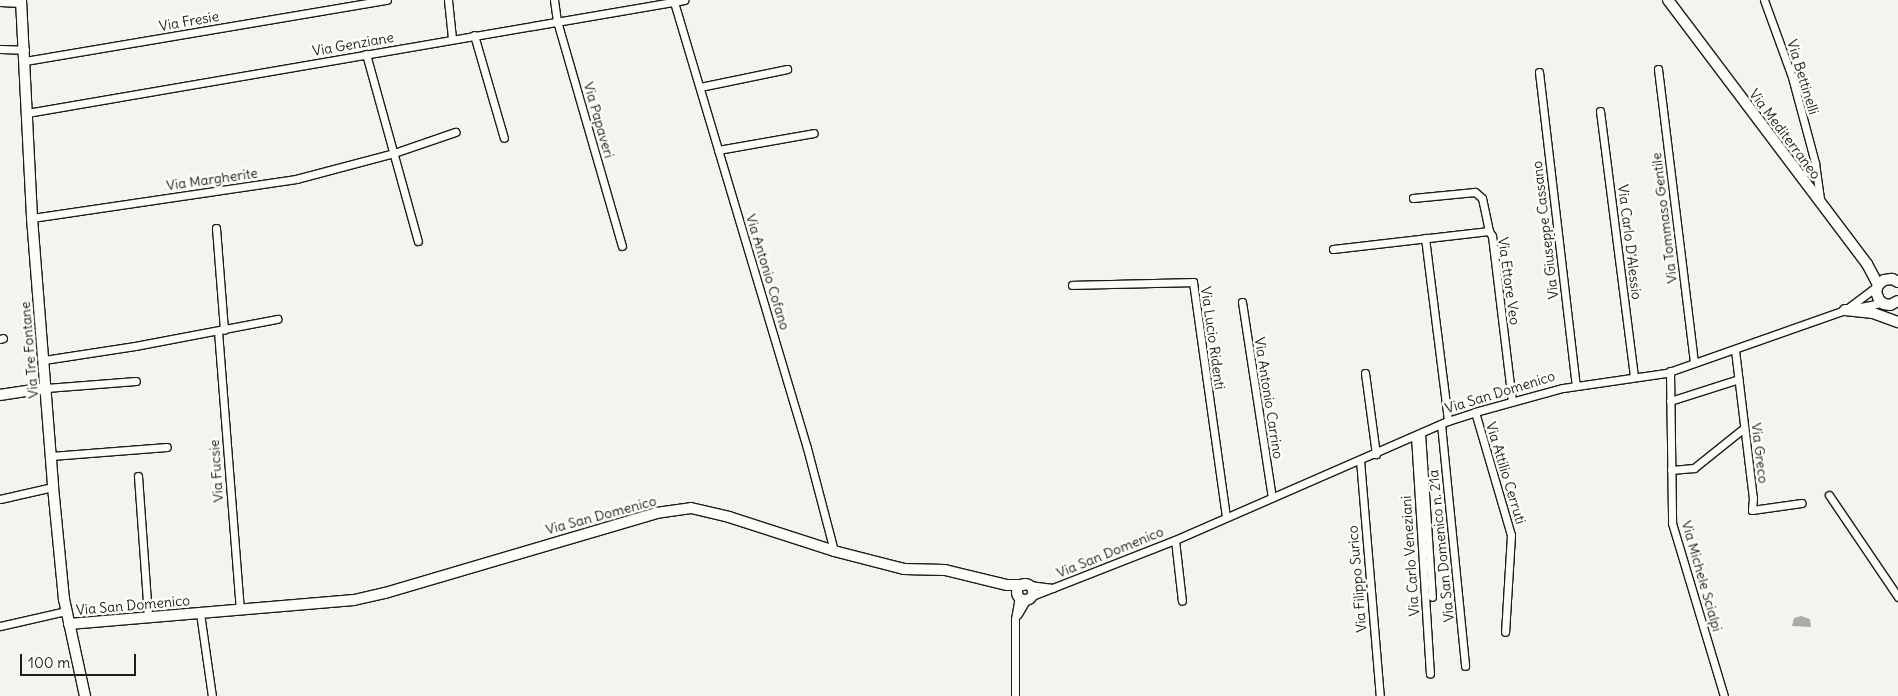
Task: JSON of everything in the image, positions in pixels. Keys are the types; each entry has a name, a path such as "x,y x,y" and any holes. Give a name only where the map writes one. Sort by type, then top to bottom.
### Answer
{"street":[{"name":"Via Fresie","path":"25,61 387,0"},
{"path":"448,0 452,39"},
{"name":"Via Papaveri","path":"554,0 557,21 622,246"},
{"name":"Via Genziane","path":"28,113 684,0"},
{"name":"Via Mediterraneo","path":"1668,0 1867,264 1877,286 1876,296 1884,304"},
{"name":"Via Bettinelli","path":"1764,0 1792,77 1815,163 1820,203"},
{"path":"0,2 21,2"},
{"name":"Via Tre Fontane","path":"21,2 25,50 32,218 53,487 66,611 85,696"},
{"name":"Via Antonio Cofano","path":"674,2 807,448 834,551"},
{"path":"474,36 504,138"},
{"path":"0,49 25,50"},
{"path":"366,54 418,241"},
{"path":"700,87 787,68"},
{"name":"Via Tommaso Gentile","path":"1658,69 1694,363"},
{"name":"Via Giuseppe Cassano","path":"1539,72 1576,385"},
{"name":"Via Carlo D'Alessio","path":"1600,111 1634,377"},
{"name":"Via Margherite","path":"32,218 296,179 394,153 455,132"},
{"path":"718,150 814,133"},
{"path":"1801,177 1815,163"},
{"path":"1413,198 1475,192 1482,198 1489,230"},
{"name":"Via Fucsie","path":"216,228 240,609"},
{"name":"Via Ettore Veo","path":"1333,250 1489,230 1492,236 1512,401"},
{"name":"Via San Domenico n. 21a","path":"1425,238 1445,423 1465,666"},
{"path":"1877,286 1888,278 1898,282"},
{"name":"Via Lucio Ridenti","path":"1072,285 1193,282 1226,517"},
{"name":"Via San Domenico","path":"1845,310 1877,286"},
{"path":"1884,304 1898,301"},
{"name":"Via Antonio Carrino","path":"1242,302 1272,497"},
{"path":"1884,304 1898,317"},
{"name":"Via San Domenico","path":"1007,585 1024,597 1056,589 1474,412 1576,385 1670,371 1736,350 1845,310 1884,304"},
{"path":"1845,310 1873,313 1898,322"},
{"path":"44,360 276,319"},
{"name":"Via Greco","path":"1736,350 1753,498 1752,510 1802,503"},
{"name":"Via Michele Scialpi","path":"1670,371 1672,524 1724,696"},
{"path":"1365,373 1376,454"},
{"path":"1670,401 1739,379"},
{"path":"0,395 46,388 136,382"},
{"name":"Via Attilio Cerruti","path":"1474,412 1511,535 1505,632"},
{"path":"1671,470 1694,468 1744,428"},
{"path":"1418,435 1432,597"},
{"name":"Via Carlo Veneziani","path":"1418,435 1430,674"},
{"path":"51,456 167,447"},
{"name":"Via Filippo Surico","path":"1360,460 1380,696"},
{"path":"138,476 148,617"},
{"path":"0,499 53,487"},
{"path":"1829,495 1898,597"},
{"name":"Via San Domenico","path":"69,624 354,600 385,593 656,513 691,508 729,516 834,551 904,570 945,570 1007,585 1026,585 1056,589"},
{"name":"Via San Domenico","path":"1175,540 1182,601"},
{"path":"1015,696 1015,619 1024,597 1033,591 1026,585"},
{"path":"0,626 66,611"},
{"name":"Via San Domenico","path":"200,613 212,696"}],"shaded area":[{"path":"1801,616 1810,619 1811,627 1792,626 1794,618"}]}
